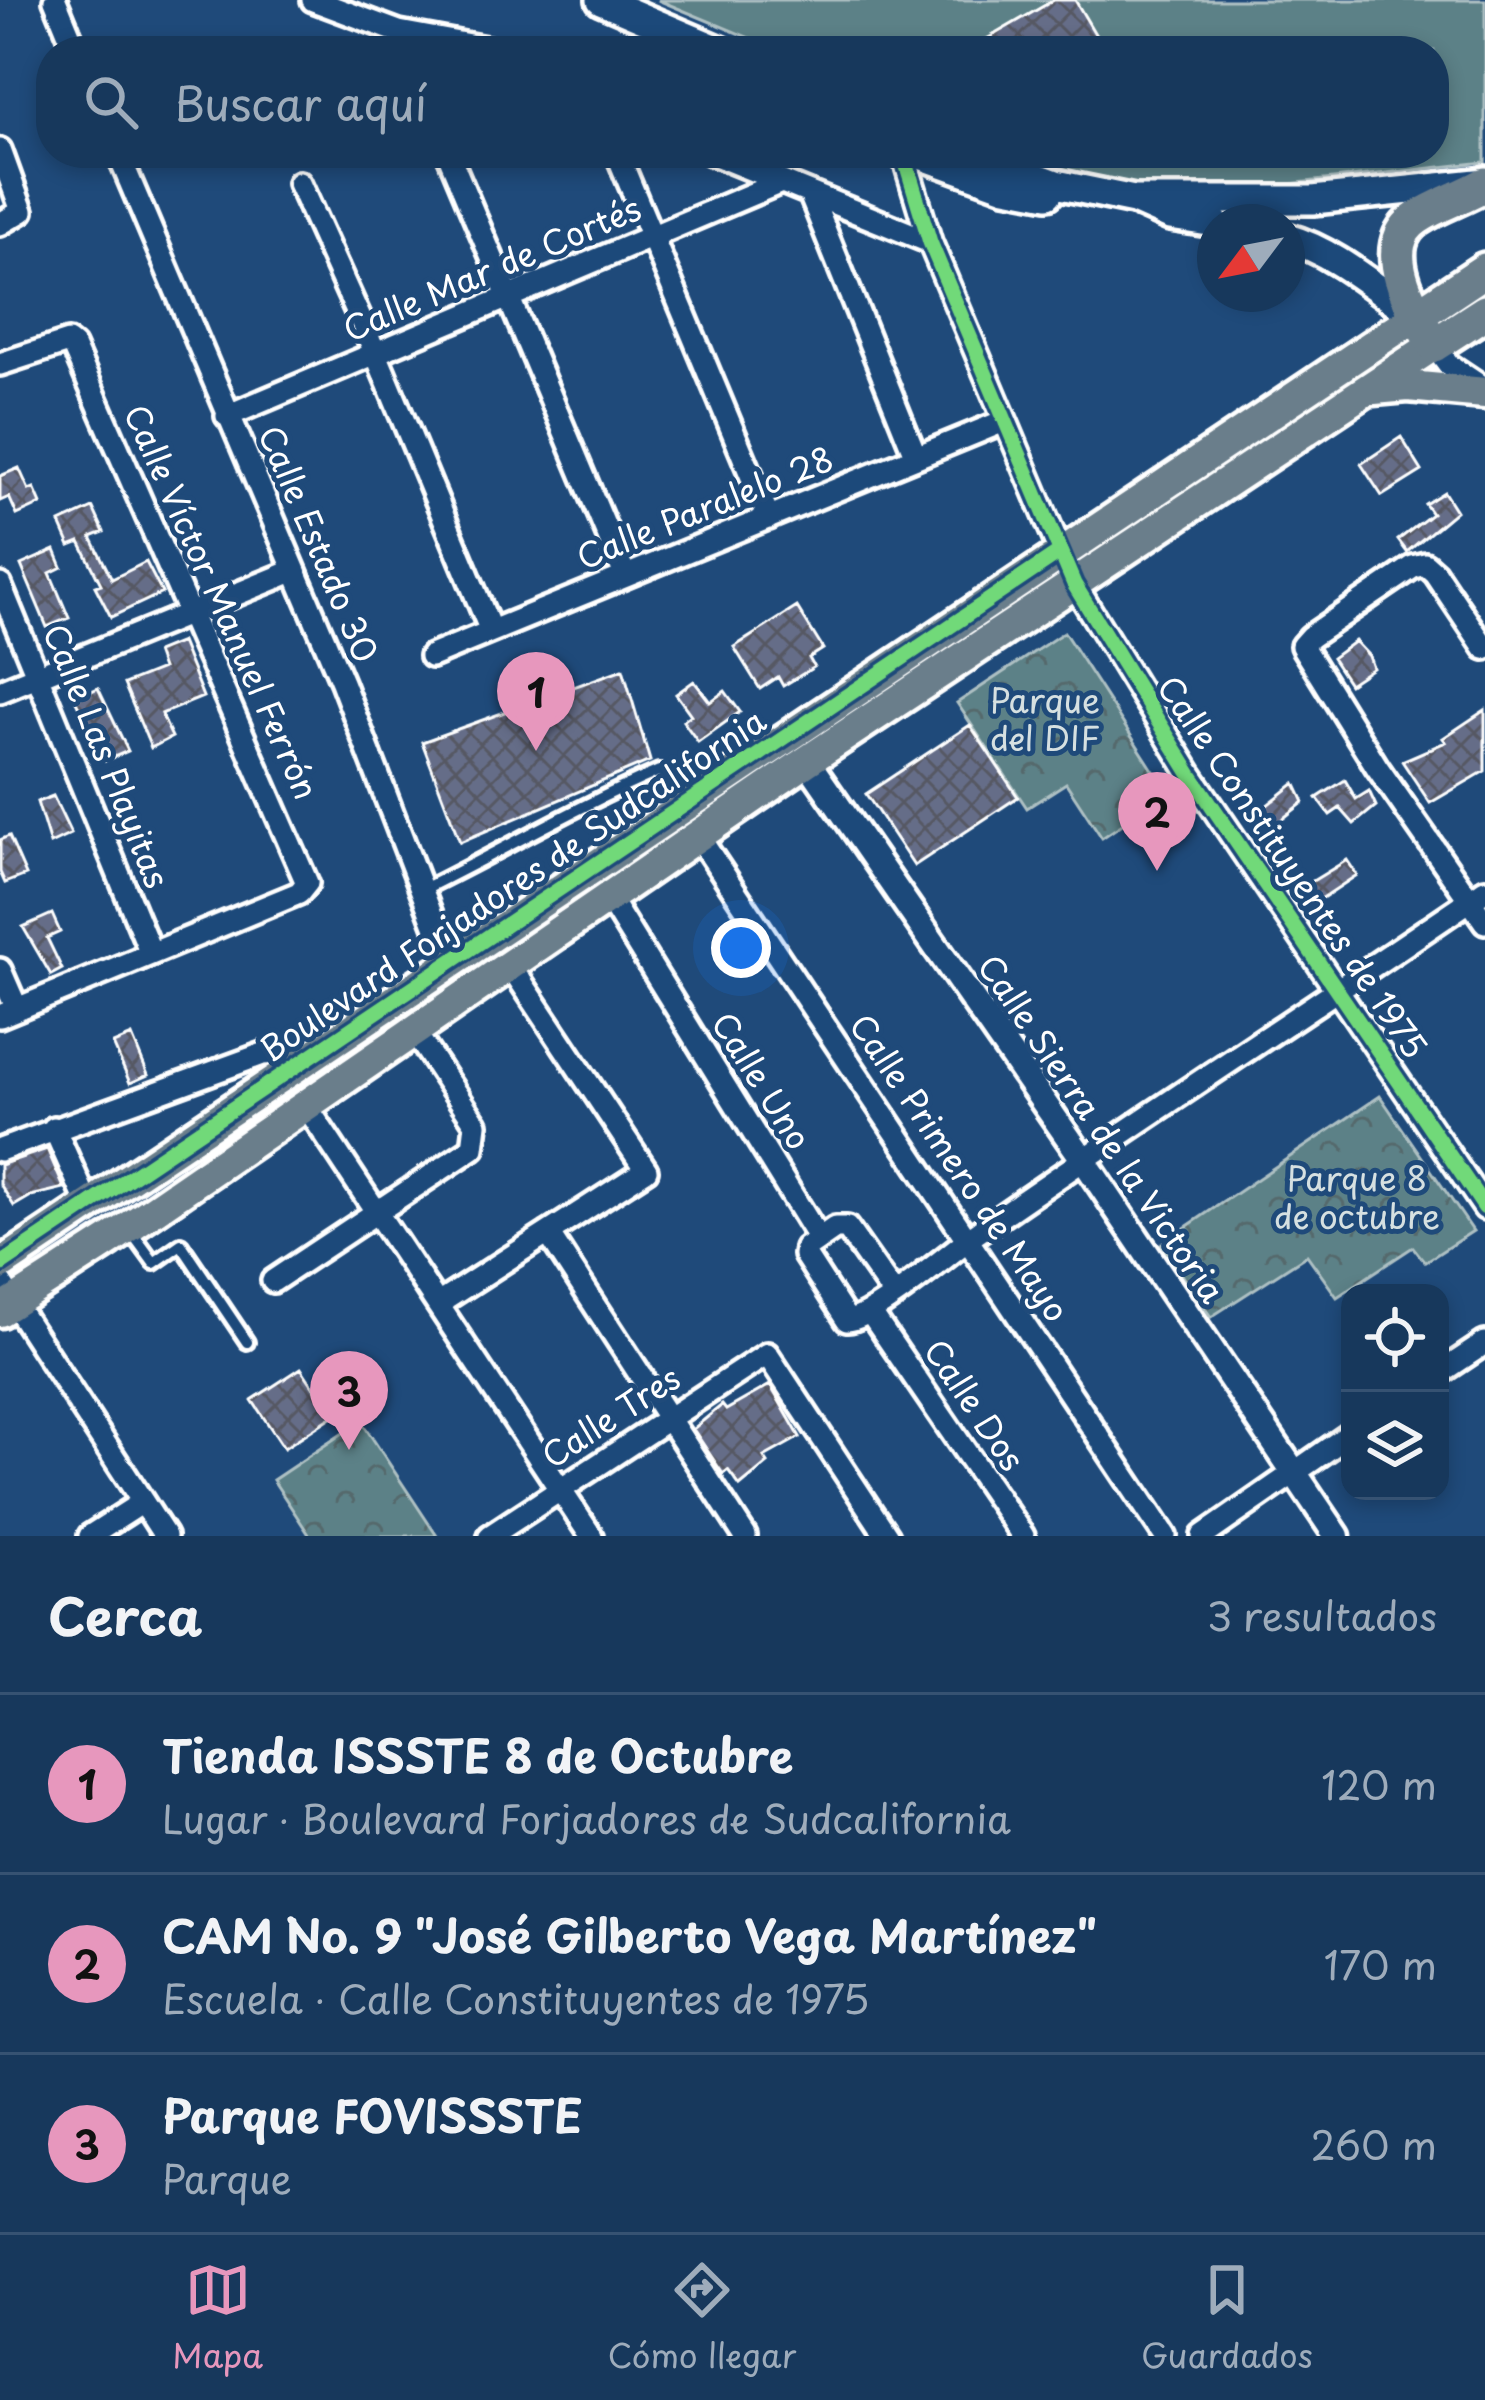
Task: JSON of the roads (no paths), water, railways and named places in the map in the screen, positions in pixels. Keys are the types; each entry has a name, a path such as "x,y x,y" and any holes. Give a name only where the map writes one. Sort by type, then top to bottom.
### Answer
{"highway":[{"path":"1434,345 1416,316 1399,267 1400,237 1415,219 1485,183"},
{"name":"Boulevard Forjadores de Sudcalifornia","path":"1416,316 1485,270"},
{"name":"Boulevard Forjadores de Sudcalifornia","path":"1434,345 1485,312"}],"main road":[{"path":"587,0 607,18 647,36"},
{"path":"601,0 686,36"},
{"path":"958,168 1030,193 1084,190"},
{"path":"1017,168 1134,200 1313,200 1485,183"},
{"path":"1134,200 1170,216 1197,220"},
{"path":"1305,245 1416,316"},
{"name":"Boulevard Forjadores de Sudcalifornia","path":"0,1265 1416,316"},
{"name":"Boulevard Forjadores de Sudcalifornia","path":"4,1299 129,1228 807,761 1434,345"},
{"path":"1368,390 1408,386 1485,391"}],"street":[{"path":"55,0 70,36"},
{"path":"313,0 421,36"},
{"path":"0,150 22,211 0,224"},
{"name":"Calle Estado 30","path":"124,168 342,682 450,964"},
{"path":"454,168 625,575"},
{"path":"624,168 769,518"},
{"path":"747,168 930,242"},
{"path":"908,168 930,242 1059,553"},
{"name":"Calle Mar de Cortés","path":"227,416 781,182"},
{"path":"299,183 491,631"},
{"path":"811,196 916,457"},
{"name":"Calle Víctor Manuel Ferrón","path":"0,364 68,342 191,611 307,883 305,890 152,953"},
{"path":"1434,345 1449,365 1485,391"},
{"name":"Calle Paralelo 28","path":"431,656 1004,422"},
{"name":"Calle Constituyentes de 1975","path":"1059,553 1191,775 1485,1208"},
{"path":"1485,648 1425,564 1413,567 1302,646 1377,766 1478,895 1485,922"},
{"path":"0,691 293,571"},
{"name":"Calle Las Playitas","path":"0,585 152,953"},
{"name":"Calle Sierra de la Victoria","path":"807,761 1084,1159 1337,1536"},
{"name":"Calle Primero de Mayo","path":"698,836 1165,1536"},
{"path":"894,1295 847,1228 836,1228 806,1248 805,1256 847,1320 858,1321 1084,1159 1478,895"},
{"name":"Calle Uno","path":"608,898 819,1239"},
{"path":"0,970 9,1013 152,953"},
{"path":"438,1304 646,1170 510,965"},
{"path":"273,1281 473,1148 476,1124 414,1031"},
{"path":"0,1150 263,1054 290,1052 311,1057"},
{"path":"305,1104 591,1536"},
{"path":"54,1128 89,1207"},
{"path":"548,1233 745,1536"},
{"path":"4,1299 165,1536"},
{"name":"Calle Dos","path":"870,1312 1023,1536"},
{"path":"1449,1367 1485,1343"},
{"name":"Calle Tres","path":"490,1536 767,1354 887,1536"},
{"path":"1203,1536 1341,1440"},
{"path":"90,1536 143,1502"}],"lane":[{"path":"422,890 659,771 702,795"},
{"path":"129,1228 154,1263 181,1244 247,1342"}],"place":[{"name":"Tienda ISSSTE 8 de Octubre","path":"536,751"},
{"name":"CAM No. 9 \"José Gilberto Vega Martínez\"","path":"1157,871"},
{"name":"Parque FOVISSSTE","path":"349,1450"}],"park label":[{"name":"Parque del DIF","path":"1045,720"},
{"name":"Parque 8 de octubre","path":"1357,1198"}]}
